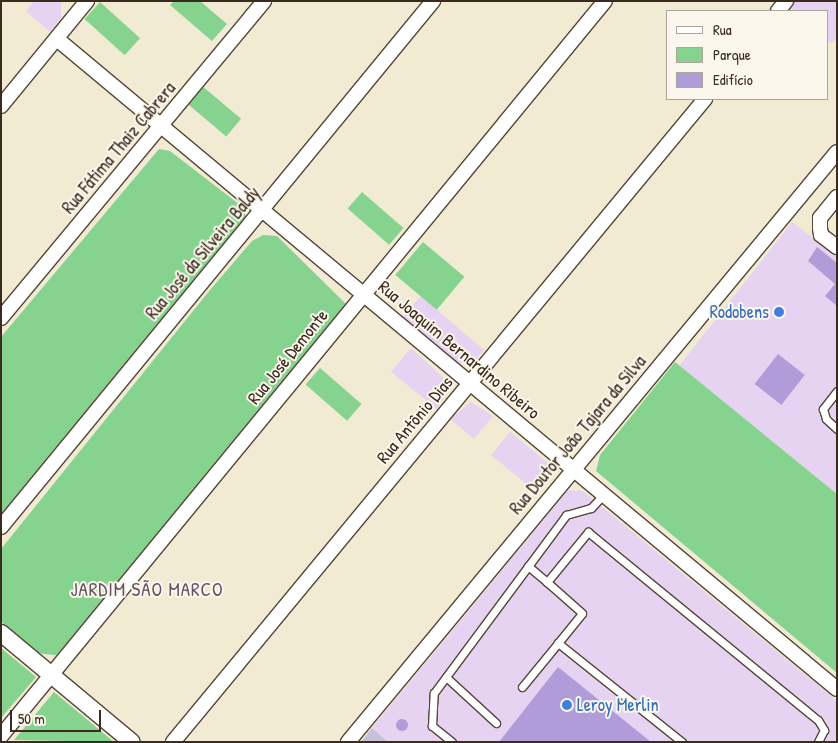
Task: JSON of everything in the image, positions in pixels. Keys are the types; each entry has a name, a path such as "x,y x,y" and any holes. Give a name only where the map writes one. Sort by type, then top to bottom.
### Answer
{"street":[{"name":"Rua Fátima Thaiz Cabrera","path":"1,318 264,1"},
{"name":"Rua José da Silveira Baldy","path":"1,527 433,1"},
{"name":"Rua José Demonte","path":"1,736 605,1"},
{"path":"1,106 57,39 80,4"},
{"name":"Rua Joaquim Bernardino Ribeiro","path":"57,39 837,690"},
{"name":"Rua Antônio Dias","path":"173,742 704,100"},
{"name":"Rua Doutor João Tajara da Silva","path":"348,742 837,152"},
{"path":"837,196 820,218 820,228 821,235 837,247"},
{"path":"1,633 132,742"}],"lane":[{"path":"837,391 823,409 826,420 837,429"},
{"path":"452,742 432,726 434,693 566,515 591,508 604,495"},
{"path":"547,582 588,532 595,533 818,720 824,730 818,742"},
{"path":"522,687 582,613 528,566"},
{"path":"558,643 682,742"},
{"path":"446,677 496,723"}],"shaded area":[{"path":"34,1 61,1 61,18 50,32 26,11"},
{"path":"794,1 837,1 837,37 832,44 828,41 828,10 789,9"},
{"name":"Rodobens","path":"792,222 837,257 837,494 679,366"},
{"path":"421,296 484,350 475,361 454,364 401,319"},
{"path":"411,348 446,380 447,392 437,409 391,372"},
{"path":"471,402 493,416 474,439 450,419"},
{"path":"510,432 555,469 536,492 491,455"},
{"path":"568,490 583,491 837,701 837,742 388,742 372,728"},
{"path":"372,728 388,742 361,742"}],"green space":[{"path":"174,1 200,1 227,24 212,41 170,5"},
{"path":"100,2 140,38 125,55 85,19"},
{"path":"202,86 241,119 226,136 187,104"},
{"path":"159,149 170,151 240,205 246,216 240,231 1,521 1,337"},
{"path":"362,192 404,228 389,245 348,209"},
{"path":"263,235 277,236 346,304 61,656 37,653 1,622 1,549 210,290 252,241"},
{"path":"423,242 464,277 437,310 395,275"},
{"path":"675,362 837,494 837,673 596,471 600,455"},
{"path":"320,368 362,404 347,421 306,385"},
{"path":"1,648 36,677 1,718"},
{"path":"54,692 114,742 14,740"}],"building":[{"path":"817,247 837,263 837,306 825,296 835,284 808,261"},
{"path":"778,354 805,375 781,405 755,384"},
{"name":"Leroy Merlin","path":"558,667 651,742 499,742"},
{"path":"400,719 404,719 408,725 404,731 400,731 396,727 396,723"}],"place":[{"name":"Rodobens","path":"779,312"},
{"name":"Leroy Merlin","path":"567,705"}],"district":[{"name":"JARDIM SÃO MARCO","path":"147,590"}]}
